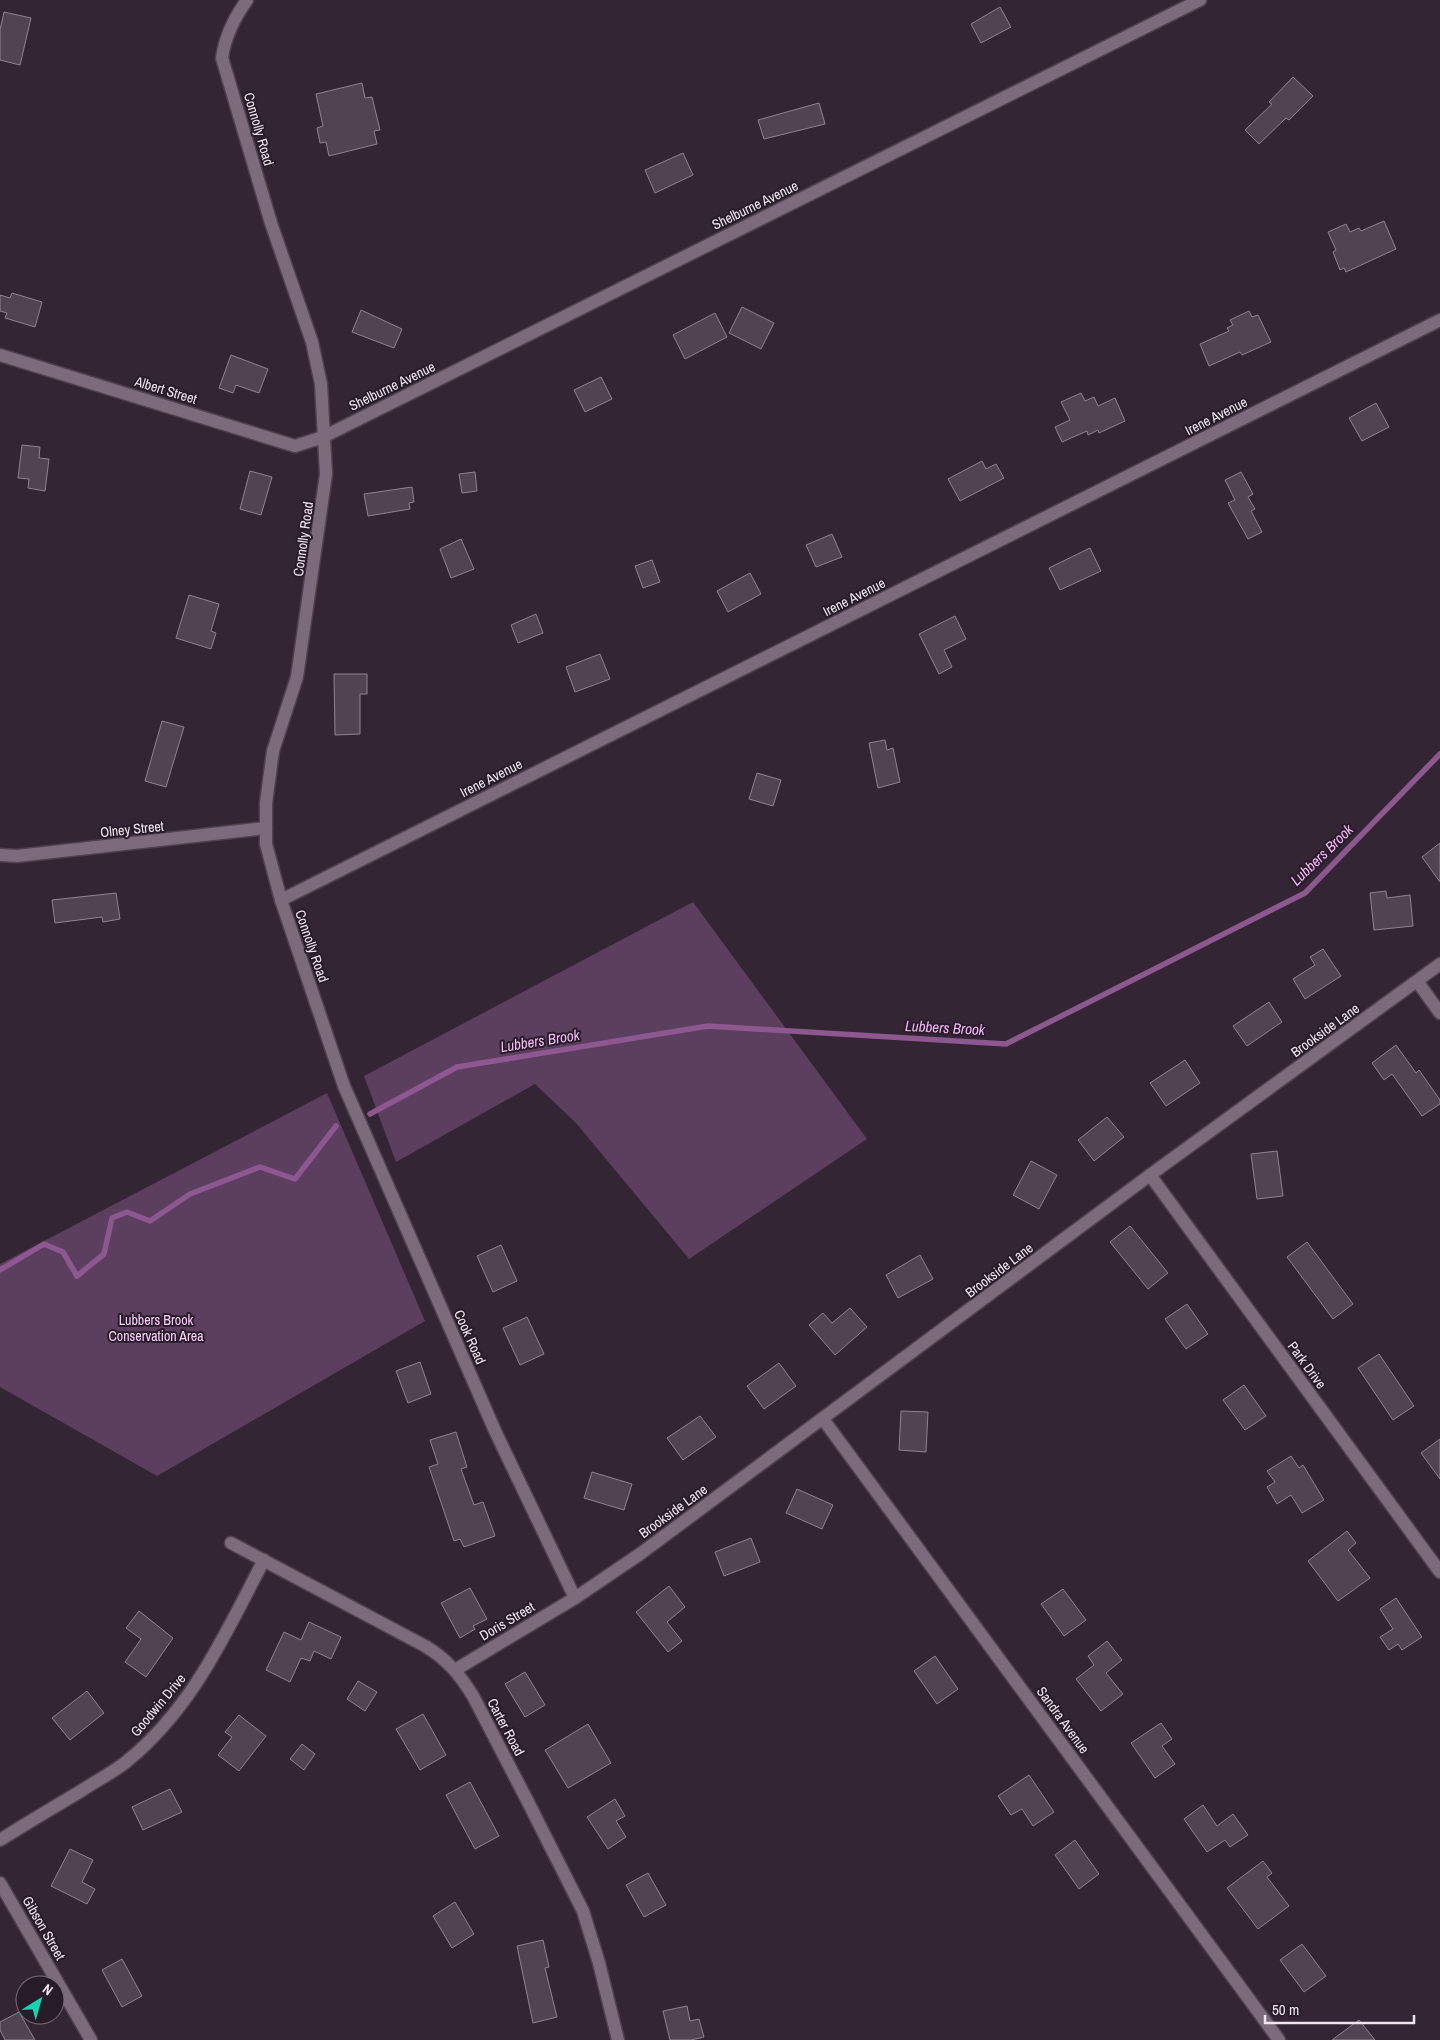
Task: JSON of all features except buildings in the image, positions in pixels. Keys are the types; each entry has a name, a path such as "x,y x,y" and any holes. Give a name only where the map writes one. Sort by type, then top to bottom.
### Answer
{"street":[{"name":"Connolly Road","path":"247,0 231,26 224,43 222,58 271,223 312,342 321,384 326,474 297,677 274,751 266,803 266,844 281,900 344,1086"},
{"name":"Shelburne Avenue","path":"323,437 1200,0"},
{"name":"Irene Avenue","path":"281,900 1440,320"},
{"name":"Albert Street","path":"0,355 295,446 323,437"},
{"name":"Olney Street","path":"0,855 17,856 266,828"},
{"name":"Brookside Lane","path":"575,1598 640,1554 1150,1175 1440,964"},
{"path":"1417,981 1440,1013"},
{"name":"Cook Road","path":"344,1086 496,1433 575,1598"},
{"name":"Park Drive","path":"1150,1175 1440,1572"},
{"name":"Sandra Avenue","path":"824,1418 1279,2040"},
{"name":"Carter Road","path":"231,1543 425,1646 442,1657 455,1670 477,1705 577,1898 599,1963 618,2040"},
{"name":"Goodwin Drive","path":"0,1840 108,1775 159,1732 194,1688 210,1664 264,1560"},
{"name":"Doris Street","path":"455,1670 575,1598"},
{"name":"Gibson Street","path":"0,1883 91,2040"}],"green space":[{"path":"693,902 867,1139 689,1259 576,1123 535,1084 396,1162 364,1076"},
{"name":"Lubbers Brook Conservation Area","path":"327,1093 425,1321 157,1476 0,1387 0,1264"}],"waterway":[{"name":"Lubbers Brook","path":"370,1114 457,1067 708,1026 1006,1044 1305,893 1440,754"},
{"name":"Lubbers Brook","path":"0,1270 44,1244 63,1252 77,1276 104,1254 112,1218 127,1212 150,1221 190,1194 260,1167 295,1179 336,1126"}]}
